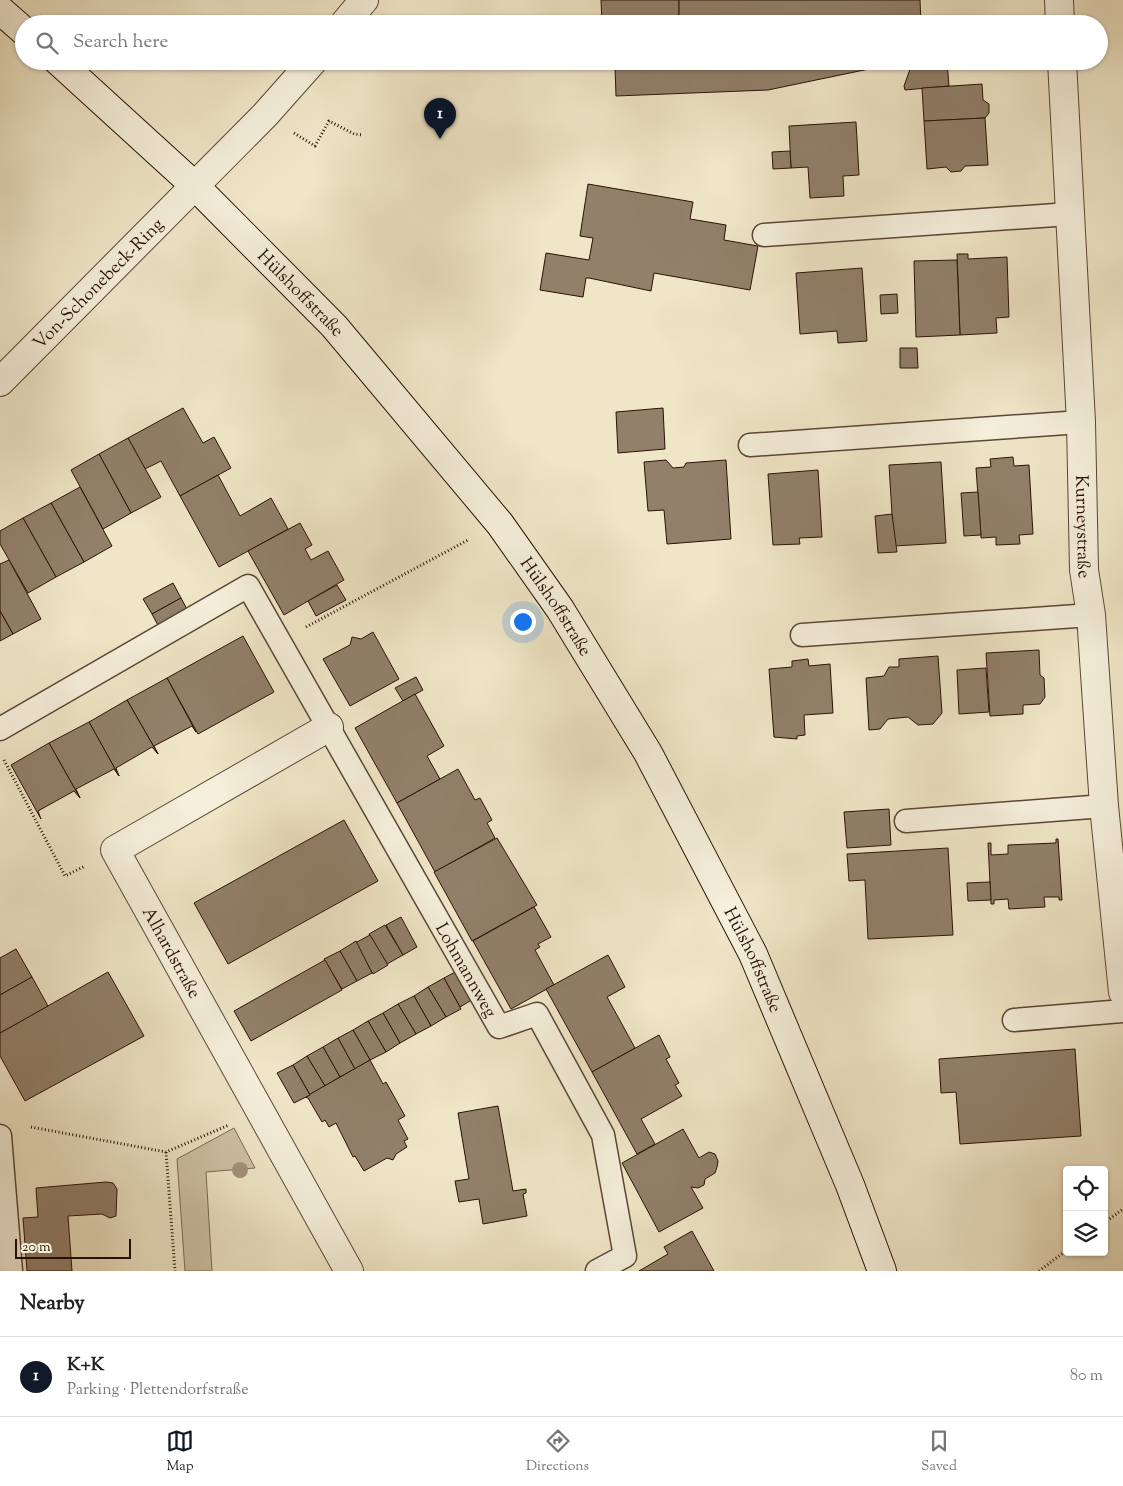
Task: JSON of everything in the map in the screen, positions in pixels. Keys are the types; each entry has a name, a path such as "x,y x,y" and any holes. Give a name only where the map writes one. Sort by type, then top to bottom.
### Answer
{"street":[{"path":"352,15 364,0"},
{"path":"1058,0 1059,15"},
{"path":"0,10 15,23"},
{"name":"Hülshoffstraße","path":"68,70 195,186 334,326 500,524 560,609 648,753 753,954 846,1176 882,1271"},
{"name":"Von-Schonebeck-Ring","path":"0,382 265,115 305,70"},
{"name":"Kurneystraße","path":"1062,70 1081,422 1084,570 1091,615 1104,806 1123,992"},
{"path":"114,850 329,727"},
{"name":"Alhardstraße","path":"114,850 259,1112 350,1271"}],"lane":[{"path":"764,235 1070,214"},
{"path":"750,445 1081,422"},
{"path":"0,729 248,586 329,727"},
{"path":"802,635 1091,615"},
{"name":"Lohmannweg","path":"329,727 499,1027 537,1014 602,1135 625,1256 597,1271"},
{"path":"906,822 1104,806"},
{"path":"1014,1020 1123,1010"},
{"path":"0,1136 11,1271"}],"path":[{"path":"265,115 315,146 329,121 354,134 362,135"},
{"path":"279,641 500,524"},
{"path":"0,753 65,876 114,850"},
{"path":"29,1127 166,1152 259,1112"},
{"path":"166,1152 175,1271"},
{"path":"1108,1220 1123,1209"},
{"path":"1039,1271 1063,1253"}],"shaded area":[{"path":"234,1128 255,1168 206,1172 212,1271 185,1271 177,1159"}],"building":[{"path":"601,0 679,0 679,15 602,15"},
{"path":"679,0 920,0 921,15 679,15"},
{"path":"615,70 864,70 768,90 616,96"},
{"path":"910,70 948,70 949,86 905,90 904,86"},
{"path":"982,84 983,100 989,104 989,113 985,118 924,121 922,88"},
{"path":"985,118 988,165 965,166 961,171 951,172 946,167 927,169 924,121"},
{"path":"856,122 859,175 843,176 844,196 810,198 808,167 791,168 789,126"},
{"path":"790,151 791,168 773,169 772,152"},
{"path":"588,184 693,202 690,219 726,225 724,240 758,246 750,290 654,273 651,291 589,278 586,278 583,297 540,290 546,253 589,260 593,238 580,236"},
{"path":"957,254 968,254 968,259 1007,257 1009,317 996,318 997,333 960,335"},
{"path":"957,260 960,335 916,337 914,261"},
{"path":"862,268 867,341 838,343 837,331 800,334 796,273"},
{"path":"897,294 898,313 881,314 880,295"},
{"path":"900,348 917,348 918,368 900,368"},
{"path":"183,408 203,443 214,437 231,468 180,496 161,461 145,469 128,438"},
{"path":"663,408 665,449 618,453 616,412"},
{"path":"128,438 161,497 131,513 99,454"},
{"path":"99,454 131,513 103,529 71,470"},
{"path":"1013,457 1014,466 1029,465 1033,534 1019,535 1020,544 996,545 996,537 981,538 976,468 991,467 990,459"},
{"path":"666,460 673,468 684,467 686,463 726,460 731,539 667,544 664,510 648,511 644,462"},
{"path":"941,462 946,543 894,546 889,465"},
{"path":"818,470 822,537 799,538 800,544 773,545 768,474"},
{"path":"218,475 240,516 271,498 288,529 219,567 180,496"},
{"path":"80,487 112,546 84,562 51,503"},
{"path":"978,492 981,535 964,536 961,493"},
{"path":"51,503 84,562 56,577 23,518"},
{"path":"892,514 897,552 878,553 875,516"},
{"path":"23,518 56,577 28,593 0,544 0,531"},
{"path":"300,523 312,545 305,549 311,560 328,551 344,580 284,615 248,551"},
{"path":"9,560 41,619 13,634 0,611 0,564"},
{"path":"173,583 181,598 152,614 143,599"},
{"path":"337,585 346,600 316,616 308,601"},
{"path":"181,598 189,613 160,629 152,614"},
{"path":"0,611 13,634 0,641"},
{"path":"373,632 399,679 350,706 323,659 350,645 352,637 361,639"},
{"path":"243,636 274,692 198,734 167,678"},
{"path":"1039,650 1040,675 1044,678 1045,697 1040,704 1023,705 1023,714 990,716 986,653"},
{"path":"938,656 942,713 933,724 918,725 908,717 888,719 880,729 869,730 866,678 884,676 889,667 899,667 899,659"},
{"path":"808,659 809,666 830,664 833,713 804,715 805,735 797,736 797,739 774,737 769,669 792,667 792,661"},
{"path":"986,668 989,712 959,714 957,670"},
{"path":"416,677 423,690 403,701 395,688"},
{"path":"167,678 196,732 192,726 154,746 158,754 127,700"},
{"path":"415,694 444,746 427,756 440,779 397,803 355,728"},
{"path":"127,700 158,754 152,747 116,768 119,776 89,722"},
{"path":"89,722 119,776 114,769 76,789 80,798 49,743"},
{"path":"49,743 80,798 74,791 38,811 41,819 11,765"},
{"path":"458,769 475,800 480,798 492,820 487,823 495,838 435,872 397,803"},
{"path":"889,809 891,845 847,848 844,812"},
{"path":"344,820 378,881 228,964 194,903"},
{"path":"497,838 537,905 472,941 434,872"},
{"path":"1056,839 1058,839 1062,900 1059,900 1059,897 1044,897 1045,907 1009,909 1008,899 994,900 994,904 991,904 988,843 991,843 991,855 1008,854 1008,845 1056,843"},
{"path":"948,848 953,935 868,939 865,880 849,881 847,854"},
{"path":"990,882 991,900 968,901 967,883"},
{"path":"534,907 551,937 538,944 540,947 535,950 554,985 511,1009 473,941"},
{"path":"401,917 417,947 403,955 386,925"},
{"path":"385,925 403,955 387,964 369,934"},
{"path":"370,935 388,965 373,974 355,943"},
{"path":"356,941 372,973 357,981 340,951"},
{"path":"16,949 32,977 0,995 0,958"},
{"path":"340,951 357,981 342,989 324,959"},
{"path":"608,955 625,987 607,997 635,1048 592,1072 546,989"},
{"path":"325,960 342,990 251,1041 234,1011"},
{"path":"459,970 475,998 460,1007 444,978"},
{"path":"108,972 144,1036 25,1101 0,1056 0,1033"},
{"path":"32,977 48,1006 0,1033 0,995"},
{"path":"444,978 461,1009 446,1017 428,987"},
{"path":"428,987 446,1017 431,1026 414,996"},
{"path":"414,996 431,1026 416,1034 398,1004"},
{"path":"398,1004 416,1034 400,1043 383,1013"},
{"path":"383,1013 400,1043 386,1052 368,1021"},
{"path":"368,1021 386,1052 370,1060 353,1030"},
{"path":"353,1030 370,1060 355,1069 338,1038"},
{"path":"659,1035 670,1057 666,1059 679,1083 675,1085 682,1096 641,1119 655,1144 637,1154 592,1072"},
{"path":"338,1038 355,1069 340,1077 323,1047"},
{"path":"323,1047 340,1077 325,1086 307,1056"},
{"path":"1075,1049 1081,1136 960,1144 956,1092 941,1093 939,1059"},
{"path":"307,1056 325,1086 310,1095 293,1065"},
{"path":"370,1060 383,1084 386,1082 405,1116 398,1120 408,1139 404,1141 407,1147 396,1154 393,1160 387,1158 364,1171 355,1156 353,1157 336,1123 329,1127 325,1120 322,1122 308,1098 305,1097"},
{"path":"293,1065 310,1095 294,1103 277,1073"},
{"path":"498,1106 513,1191 526,1189 526,1193 523,1194 527,1216 483,1224 479,1199 459,1202 455,1181 469,1179 458,1113"},
{"path":"683,1129 699,1158 709,1152 715,1154 718,1161 717,1167 715,1173 705,1179 704,1185 698,1188 691,1187 703,1208 659,1232 622,1163"},
{"path":"113,1183 117,1189 116,1216 110,1218 102,1214 68,1216 72,1271 27,1271 23,1218 38,1217 36,1188"},
{"path":"692,1231 714,1271 639,1271 668,1254 664,1247"}],"place":[{"name":"K+K","path":"440,139"}]}
